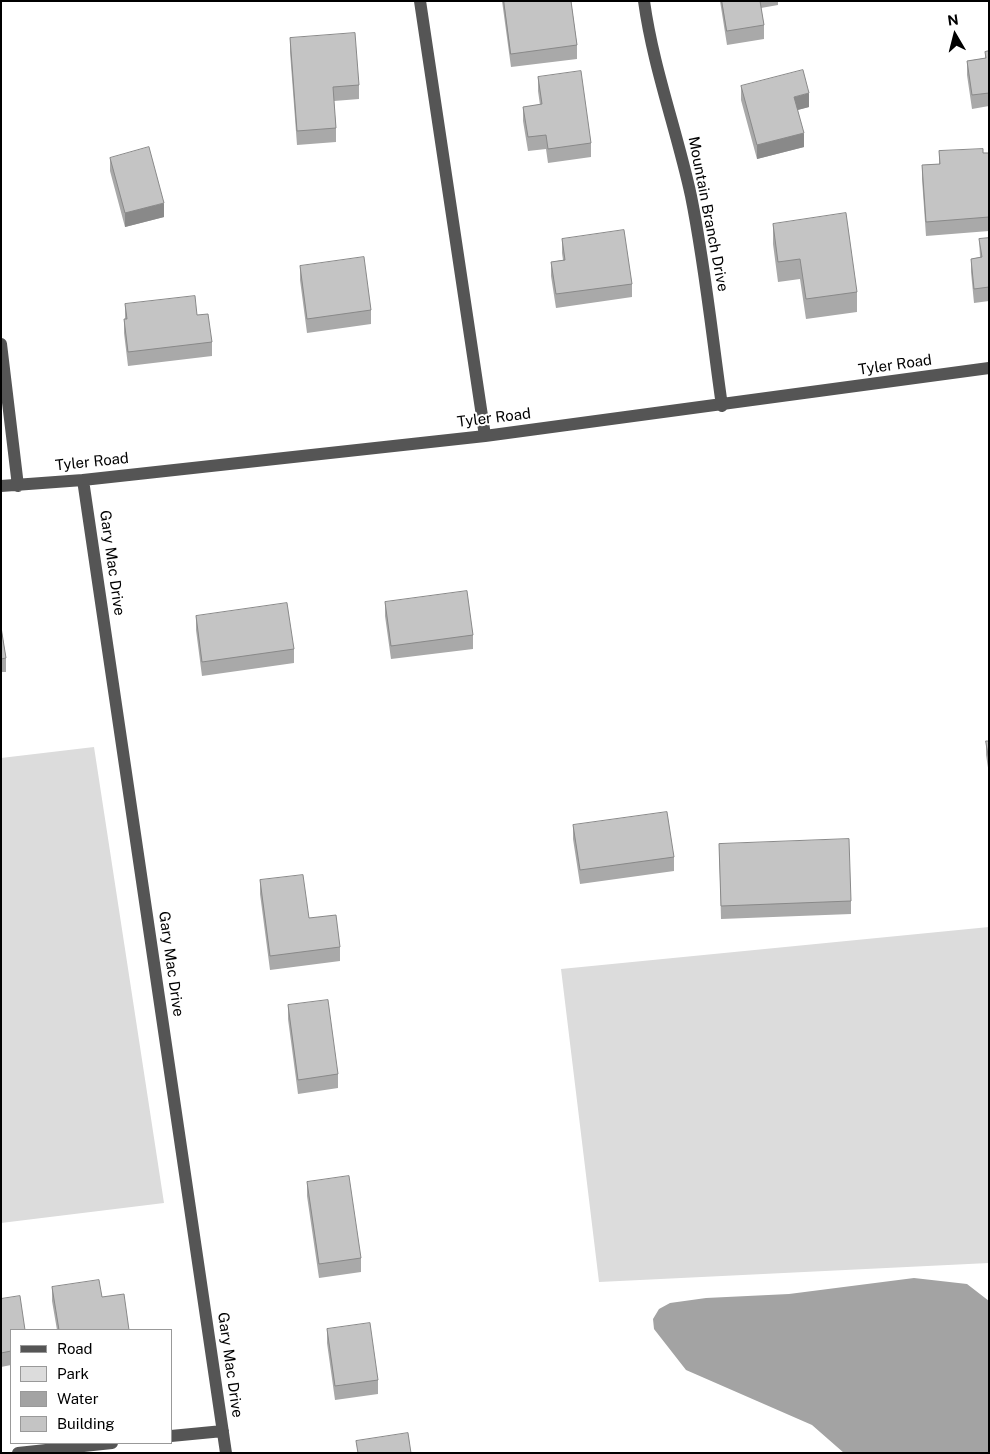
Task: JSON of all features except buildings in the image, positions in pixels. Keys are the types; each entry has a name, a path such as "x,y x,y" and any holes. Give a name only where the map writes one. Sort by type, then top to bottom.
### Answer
{"street":[{"path":"420,1 485,436"},
{"name":"Mountain Branch Drive","path":"644,1 658,71 691,197 703,267 722,406"},
{"path":"1,344 18,486"},
{"name":"Tyler Road","path":"1,486 83,480 485,436 722,406 989,368"},
{"name":"Gary Mac Drive","path":"83,480 226,1453"},
{"path":"172,1436 223,1431"},
{"path":"18,1453 103,1444"}],"green space":[{"path":"94,747 164,1203 1,1223 1,758"},
{"path":"989,927 989,1263 599,1282 561,969"}],"water":[{"path":"914,1278 967,1284 989,1301 989,1453 844,1453 812,1425 686,1370 654,1329 653,1319 659,1309 670,1303 706,1298 789,1294"}]}
